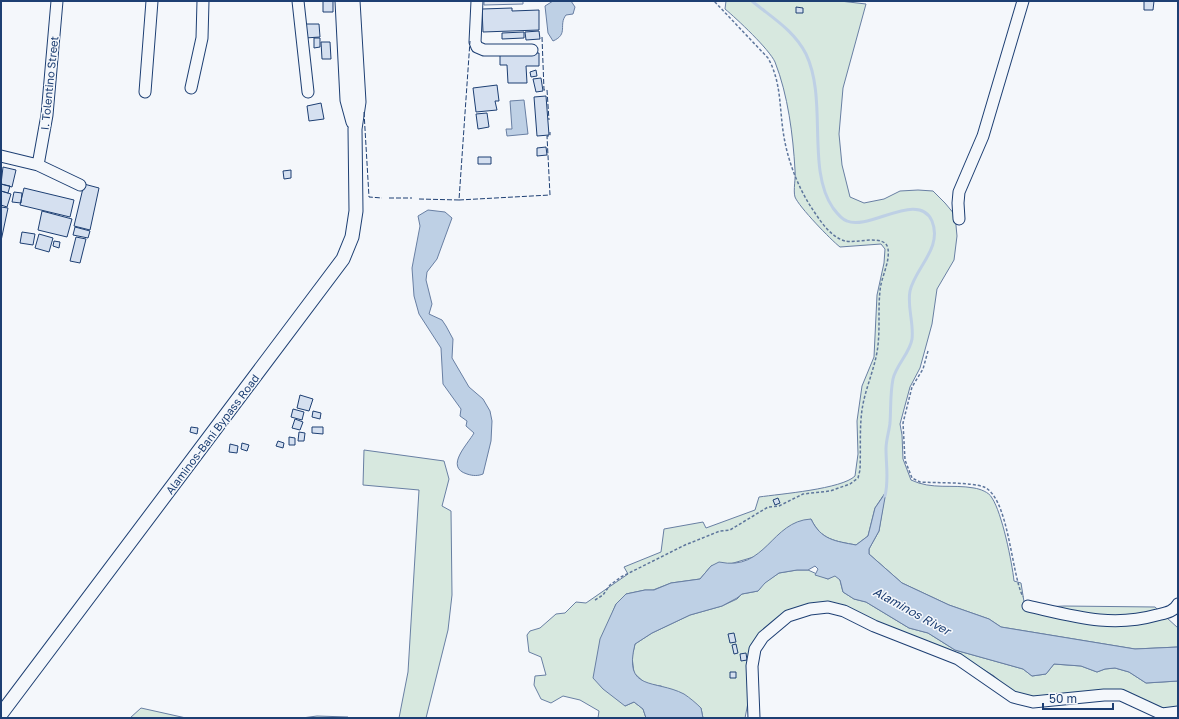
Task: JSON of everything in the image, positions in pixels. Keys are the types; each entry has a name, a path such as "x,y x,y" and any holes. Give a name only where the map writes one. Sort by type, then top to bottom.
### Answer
{"main road":[{"name":"Alaminos-Bani Bypass Road","path":"342,1 347,100 355,129"},
{"name":"Alaminos-Bani Bypass Road","path":"1,714 343,259 352,237 356,211 355,129 359,102 353,1"}],"street":[{"name":"I. Tolentino Street","path":"38,165 47,116 57,1"},
{"path":"145,92 152,1"},
{"path":"191,88 202,38 203,1"},
{"path":"298,1 308,92"},
{"path":"477,1 474,42 477,47 484,50 532,50"},
{"path":"959,218 958,202 960,192 983,136 1023,1"},
{"path":"1,156 38,165 80,185"},
{"path":"1028,606 1088,620 1119,621 1144,619 1167,613 1176,608 1178,604"},
{"path":"754,718 752,666 754,649 763,637 788,616 810,609 828,607 844,611 874,626 958,660 1013,697 1033,702 1104,695 1121,695 1162,714 1178,712"}],"path":[{"path":"595,600 603,595 610,585 621,578 685,545 720,531 730,530 768,507 779,506 803,494 830,491 850,484 858,478 860,470 861,415 877,353 880,289 888,248 885,243 876,240 845,242 826,228 816,215 804,195 794,171 784,137 780,91 773,66 768,58 714,1"},
{"path":"928,351 923,369 912,387 903,423 905,435 905,460 912,478 920,482 984,487 994,495 1001,510 1020,591 1028,606"}],"shaded area":[{"path":"484,1 523,1 523,4 484,5"},
{"path":"726,1 840,1 866,4 843,88 839,134 842,165 850,197 864,203 884,199 900,191 933,191 955,215 957,236 954,260 937,289 932,324 920,368 910,387 900,424 903,459 911,480 934,486 976,488 991,496 996,505 1003,526 1014,581 1021,583 1025,608 1064,606 1155,607 1178,628 1178,647 1135,649 1001,627 989,619 949,605 902,583 869,554 869,549 879,531 885,493 875,508 868,536 856,545 835,541 829,538 819,531 811,519 770,543 757,556 730,564 711,566 700,579 671,583 653,590 626,594 616,604 609,621 625,706 634,702 643,709 646,718 598,718 599,711 580,700 563,696 551,703 541,699 534,685 535,676 546,675 541,657 529,652 527,635 530,631 540,628 556,614 565,613 576,602 586,603 628,574 624,567 661,552 664,529 703,522 706,528 755,510 759,497 824,488 848,481 855,476 858,454 857,421 862,386 874,357 877,295 884,263 885,249 881,244 840,247 798,202 794,194 795,173 791,129 787,101 780,75 772,56 745,27 725,9"},
{"path":"364,450 444,461 449,479 442,506 451,511 452,595 448,630 426,718 399,718 408,672 419,490 363,485"},
{"path":"808,570 828,579 835,575 840,580 843,592 854,599 866,602 909,628 928,633 955,650 1023,669 1032,676 1046,674 1054,664 1081,666 1097,672 1115,668 1129,672 1146,683 1178,681 1178,710 1165,710 1133,696 1029,698 1011,691 994,676 971,662 819,605 761,636 745,718 703,718 701,708 661,686 646,684 634,673 632,657 635,644 652,633 690,615 722,606 737,599 742,594 758,591 764,583 779,573"},
{"path":"141,708 186,718 130,718"},
{"path":"317,716 348,717 348,718 302,718"}],"water":[{"path":"553,1 571,1 575,7 573,14 566,15 564,19 561,35 553,41 548,33 545,6"},
{"path":"524,100 528,134 507,136 506,129 512,129 510,101"},
{"path":"428,210 445,212 452,218 437,259 427,272 426,280 432,304 429,314 442,320 446,326 453,339 452,358 469,387 483,399 490,411 492,421 491,441 483,474 479,475 467,474 460,471 458,466 460,455 474,433 466,426 467,421 460,416 461,409 443,384 441,348 419,314 414,296 412,268 420,226 418,216"},
{"name":"Alaminos River","path":"886,492 879,531 869,549 869,554 902,583 949,605 989,619 1001,627 1135,649 1178,647 1178,681 1146,683 1129,672 1115,668 1097,672 1081,666 1054,664 1046,674 1032,676 1023,669 955,650 928,633 909,628 866,602 854,599 843,592 840,580 835,576 828,579 815,575 818,569 815,566 808,570 779,573 765,583 758,591 742,594 722,606 690,615 652,633 635,644 632,659 634,670 638,677 644,681 684,694 701,708 703,718 646,718 643,709 634,702 625,706 603,689 593,678 600,639 616,604 626,594 645,590 654,590 671,583 700,579 711,566 719,562 735,563 748,560 768,545 786,528 797,522 811,519 819,531 829,538 835,541 856,545 868,536 875,508"}],"building":[{"path":"323,1 333,1 333,12 323,12"},
{"path":"1144,1 1154,1 1153,10 1144,10"},
{"path":"796,7 803,8 803,13 796,13"},
{"path":"512,8 512,11 539,10 539,30 483,32 482,9"},
{"path":"304,24 319,24 320,37 305,38"},
{"path":"539,31 540,39 526,40 525,32"},
{"path":"524,32 524,38 502,39 502,33"},
{"path":"314,38 320,38 320,47 314,48"},
{"path":"321,42 330,42 331,59 322,59"},
{"path":"539,53 539,66 526,66 527,83 508,83 507,65 500,65 500,54"},
{"path":"536,70 537,76 531,77 530,72"},
{"path":"541,78 543,91 536,92 533,79"},
{"path":"497,85 499,101 495,101 497,110 476,112 473,88"},
{"path":"546,96 549,135 537,136 534,97"},
{"path":"321,103 324,119 309,121 307,106"},
{"path":"487,113 489,127 478,129 476,114"},
{"path":"546,147 547,155 537,156 537,148"},
{"path":"478,157 491,157 491,164 478,164"},
{"path":"3,167 16,170 12,187 1,184"},
{"path":"291,170 291,178 284,179 283,171"},
{"path":"1,184 10,186 8,193 1,191"},
{"path":"84,184 99,188 90,230 74,226"},
{"path":"24,188 74,200 70,217 20,205"},
{"path":"1,191 11,194 7,207 1,205"},
{"path":"14,192 22,193 21,203 12,202"},
{"path":"1,207 8,208 1,241"},
{"path":"42,211 72,219 67,237 38,230"},
{"path":"75,227 90,231 88,238 73,235"},
{"path":"22,232 35,234 33,245 20,243"},
{"path":"39,234 53,238 49,252 35,248"},
{"path":"76,237 86,239 80,263 70,261"},
{"path":"54,241 60,242 59,248 53,246"},
{"path":"300,395 313,399 309,411 297,408"},
{"path":"293,409 304,412 302,420 291,417"},
{"path":"313,411 321,413 320,419 312,417"},
{"path":"295,419 303,422 300,430 292,428"},
{"path":"191,427 198,428 197,434 190,432"},
{"path":"312,427 323,427 323,434 312,433"},
{"path":"299,432 305,433 304,441 298,441"},
{"path":"289,437 295,438 295,445 289,445"},
{"path":"278,441 284,443 283,448 276,446"},
{"path":"242,443 249,445 247,451 241,449"},
{"path":"230,444 238,446 237,453 229,452"},
{"path":"778,498 780,503 775,505 773,500"},
{"path":"734,633 736,642 730,643 728,634"},
{"path":"736,644 738,653 734,654 732,645"},
{"path":"746,653 747,660 741,661 740,654"},
{"path":"730,672 736,672 736,678 730,678"}],"waterway":[{"path":"752,1 789,31 801,45 806,54 812,72 816,92 820,174 825,192 834,210 845,220 856,223 905,210 916,209 926,213 932,221 934,240 927,258 917,274 910,291 909,303 912,327 911,344 893,379 890,423 886,446 887,478 885,496"}],"fence":[{"path":"542,37 544,90 547,90 549,120"},
{"path":"419,199 459,200 470,41"},
{"path":"364,112 369,197 382,198"},
{"path":"459,200 550,195 547,136 550,136 550,132"},
{"path":"389,198 412,198"}]}
